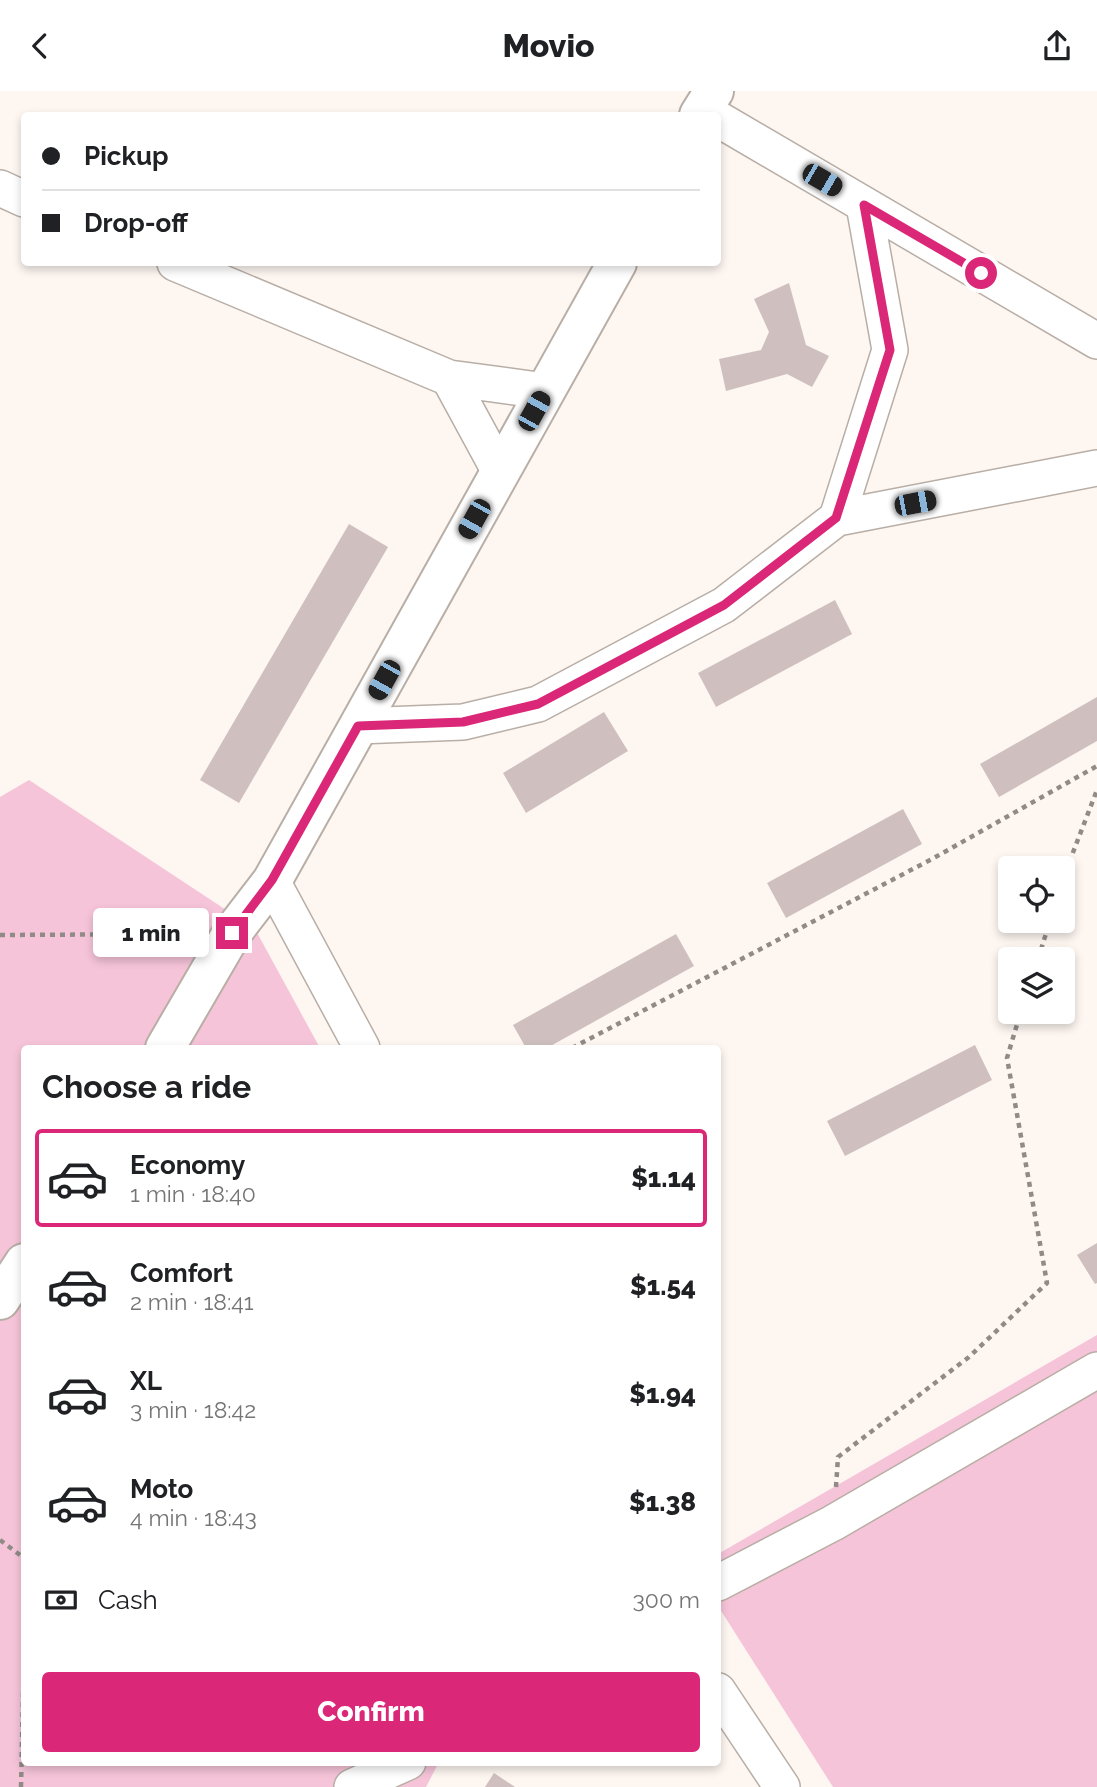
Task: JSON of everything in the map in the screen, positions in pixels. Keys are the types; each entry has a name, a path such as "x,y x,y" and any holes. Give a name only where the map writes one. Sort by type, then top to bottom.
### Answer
{"main road":[{"path":"167,1045 232,933 272,880 615,266"},
{"path":"0,1300 21,1268"}],"street":[{"path":"721,117 864,205 1097,341"},
{"path":"0,188 21,198"},
{"path":"836,518 890,350 864,205"},
{"path":"182,266 449,378 545,391"},
{"path":"449,378 500,472"},
{"path":"358,726 463,722 538,704 724,605 836,518 1097,468"},
{"path":"272,880 360,1045"},
{"path":"721,1581 833,1523 1097,1370"},
{"path":"721,1696 782,1787"},
{"path":"352,1787 399,1766"}],"path":[{"path":"578,1045 932,859 1097,766"},
{"path":"1072,856 1097,790"},
{"path":"0,935 232,933"},
{"path":"833,1523 838,1457 969,1357 1047,1283 1007,1058 1017,1024"},
{"path":"0,1541 21,1556"},
{"path":"20,1787 21,1753"}],"shaded area":[{"path":"29,780 255,929 318,1045 21,1045 21,1766 437,1766 426,1787 0,1787 0,797"},
{"path":"1097,1335 1097,1787 833,1787 721,1611 721,1552"}],"building":[{"path":"789,283 806,345 829,356 812,387 787,374 726,391 719,359 761,350 769,332 754,299"},
{"path":"349,524 388,547 239,803 200,780"},
{"path":"835,600 852,634 716,707 698,673"},
{"path":"1097,697 1097,741 999,797 980,764"},
{"path":"604,712 628,751 526,813 503,773"},
{"path":"903,809 922,844 786,918 767,883"},
{"path":"676,934 694,966 552,1045 524,1045 513,1025"},
{"path":"975,1045 992,1080 845,1156 827,1121"},
{"path":"1097,1243 1097,1283 1095,1284 1077,1255"},
{"path":"494,1773 515,1787 485,1787"}],"route":[{"path":"232,933 272,880 358,726 463,722 538,704 724,605 836,518 890,350 864,205 981,273"}]}
